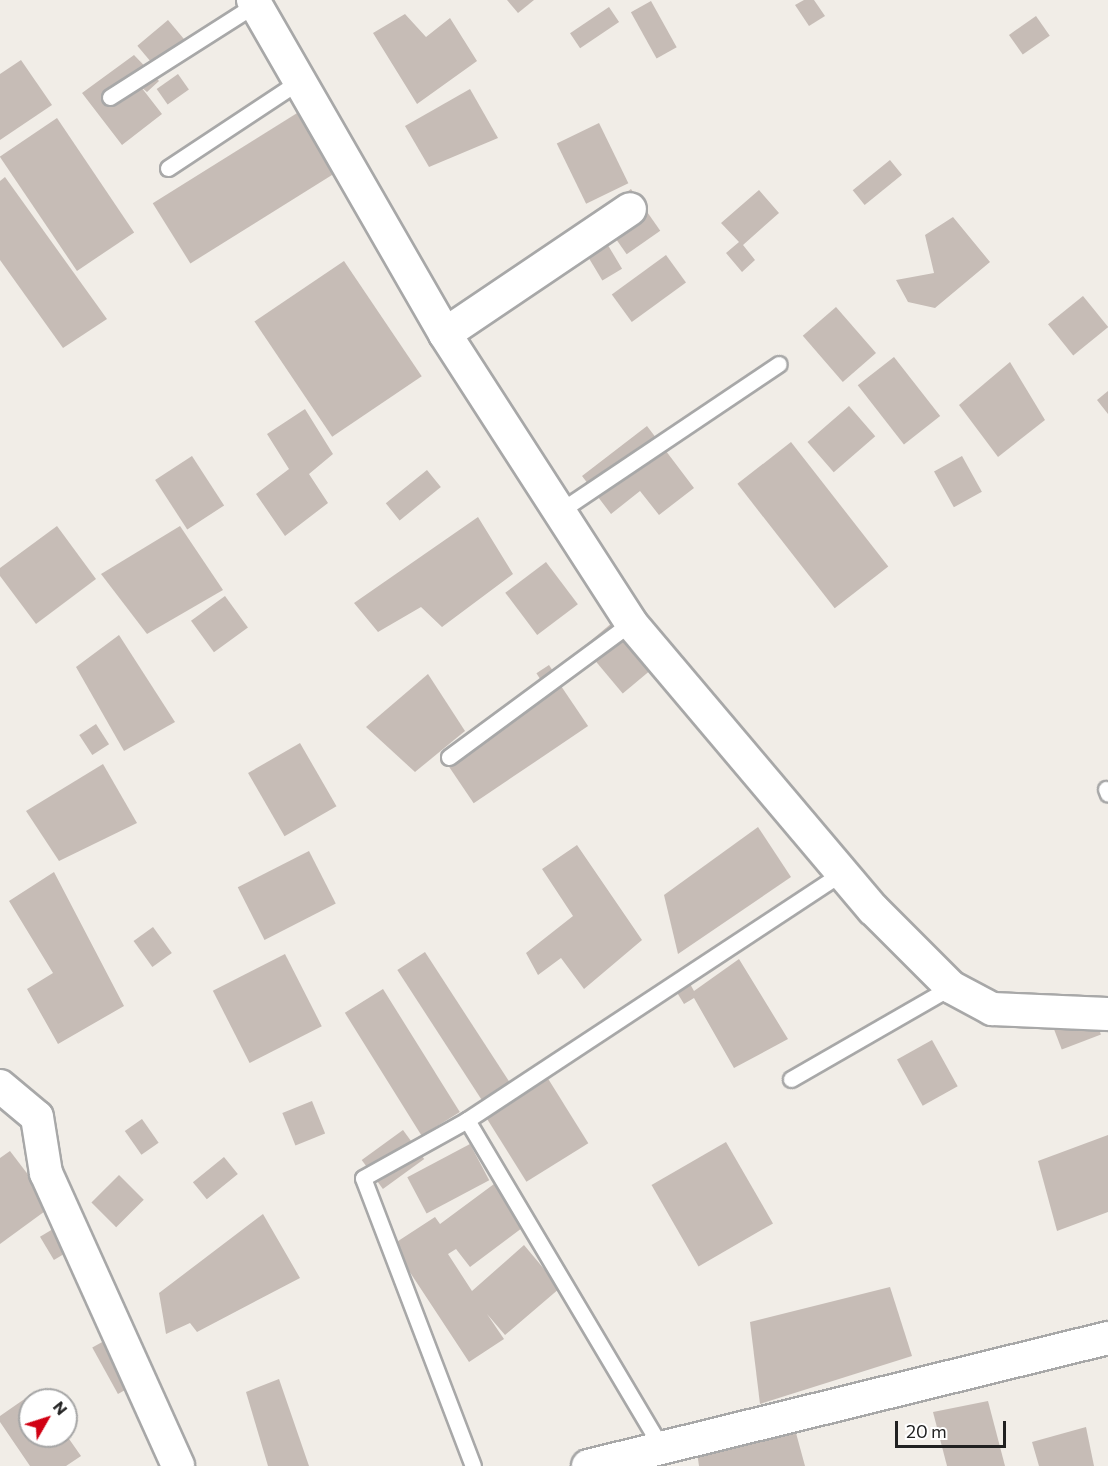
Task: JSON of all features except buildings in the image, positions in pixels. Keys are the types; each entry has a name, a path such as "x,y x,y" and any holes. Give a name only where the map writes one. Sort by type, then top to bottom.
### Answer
{"street":[{"path":"256,1 445,334 557,513 631,624 842,873 951,987 992,1009 1108,1014"},
{"path":"445,334 630,209"},
{"path":"0,1086 37,1117 46,1173 178,1466"},
{"path":"588,1466 1108,1338"}],"lane":[{"path":"110,97 256,1"},
{"path":"168,168 301,80"},
{"path":"557,513 779,364"},
{"path":"449,757 631,624"},
{"path":"473,1466 363,1178 467,1120 842,873"},
{"path":"791,1079 951,987"},
{"path":"467,1120 661,1447"}]}
